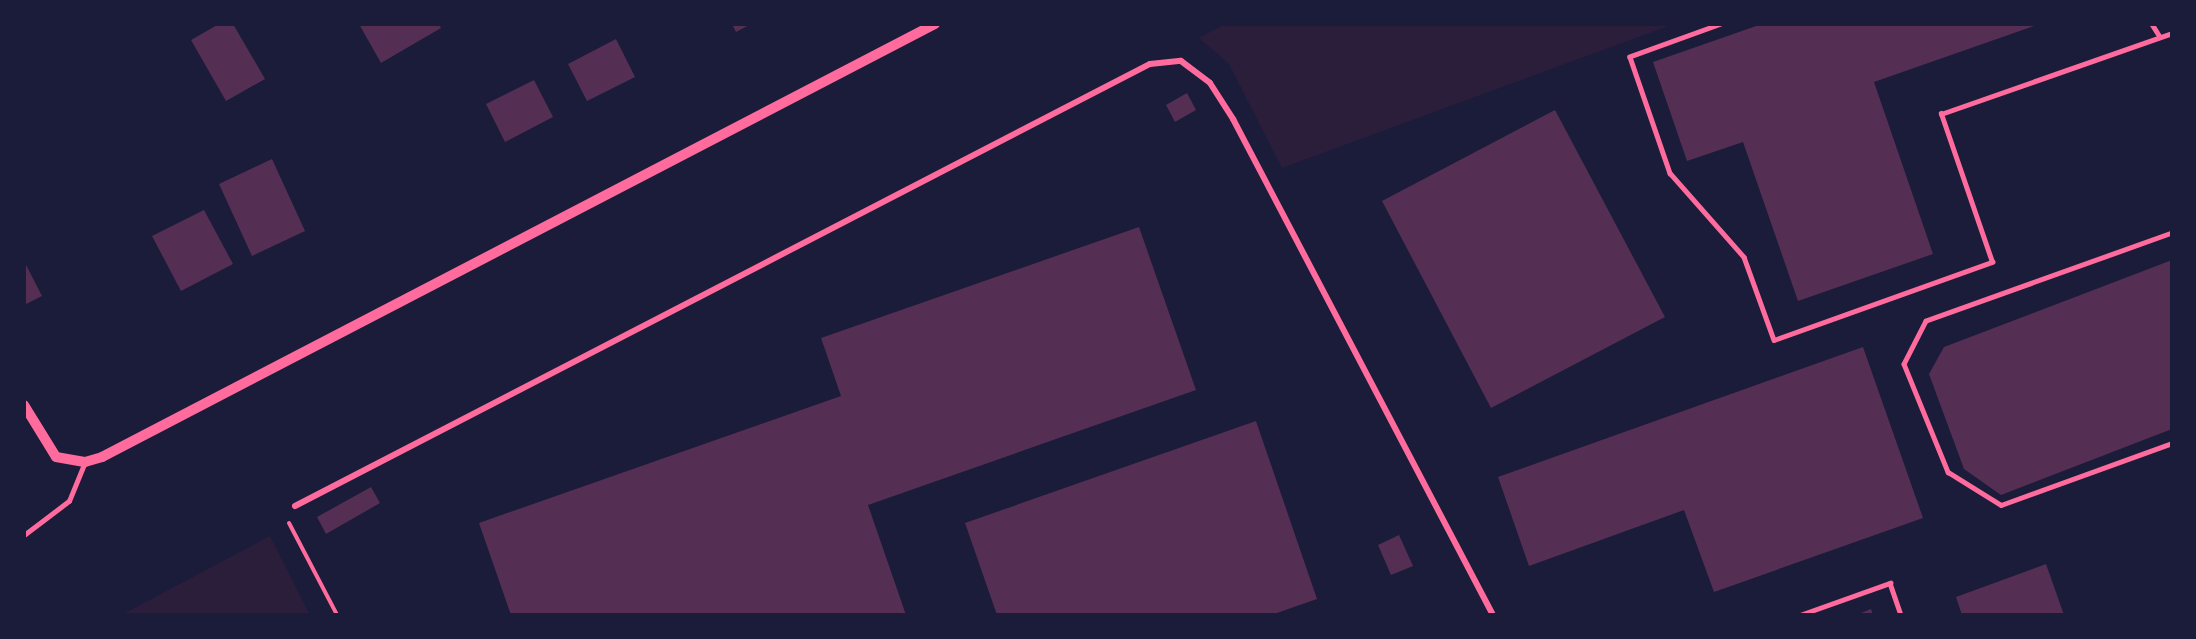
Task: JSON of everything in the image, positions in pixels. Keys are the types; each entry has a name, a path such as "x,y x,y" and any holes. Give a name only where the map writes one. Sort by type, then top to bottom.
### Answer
{"street":[{"path":"24,405 56,457 85,462 935,24"},
{"path":"295,506 1150,64 1180,61 1210,83 1233,119 1493,615"}],"lane":[{"path":"1721,24 1630,57 1670,173 1744,257 1774,340 1992,262 1941,114 2172,33"},
{"path":"2152,24 2160,37"},
{"path":"2172,233 1926,321 1904,364 1948,472 2001,505 2172,443"},
{"path":"24,535 69,501 85,462"},
{"path":"1800,615 1890,583 1901,615"}],"path":[{"path":"295,506 284,512 337,615"}],"shaded area":[{"path":"1225,24 1674,24 1282,168 1229,64 1199,38"},
{"path":"270,536 310,615 121,615"}],"building":[{"path":"219,24 233,24 265,79 226,101 191,40"},
{"path":"359,24 439,24 441,28 381,63"},
{"path":"732,24 751,24 736,32"},
{"path":"1762,24 2040,24 1874,82 1933,254 1798,301 1743,142 1687,161 1653,62"},
{"path":"616,39 635,77 587,101 568,64"},
{"path":"534,80 553,117 505,142 486,104"},
{"path":"1187,93 1196,110 1175,122 1166,105"},
{"path":"1555,110 1665,317 1491,408 1382,201"},
{"path":"272,159 305,231 252,256 219,184"},
{"path":"204,210 233,264 181,291 152,236"},
{"path":"1139,227 1196,390 868,505 906,615 511,615 479,523 841,396 821,338"},
{"path":"2172,260 2172,429 2001,495 1964,469 1929,374 1944,347"},
{"path":"24,261 42,296 24,305"},
{"path":"1863,347 1923,518 1714,592 1684,510 1529,566 1498,477"},
{"path":"1256,421 1317,599 1271,615 997,615 965,523"},
{"path":"371,487 380,503 326,534 317,517"},
{"path":"1399,535 1413,566 1391,575 1378,545"},
{"path":"2046,564 2064,615 1962,615 1956,597"},
{"path":"1871,609 1873,615 1856,615"}]}
